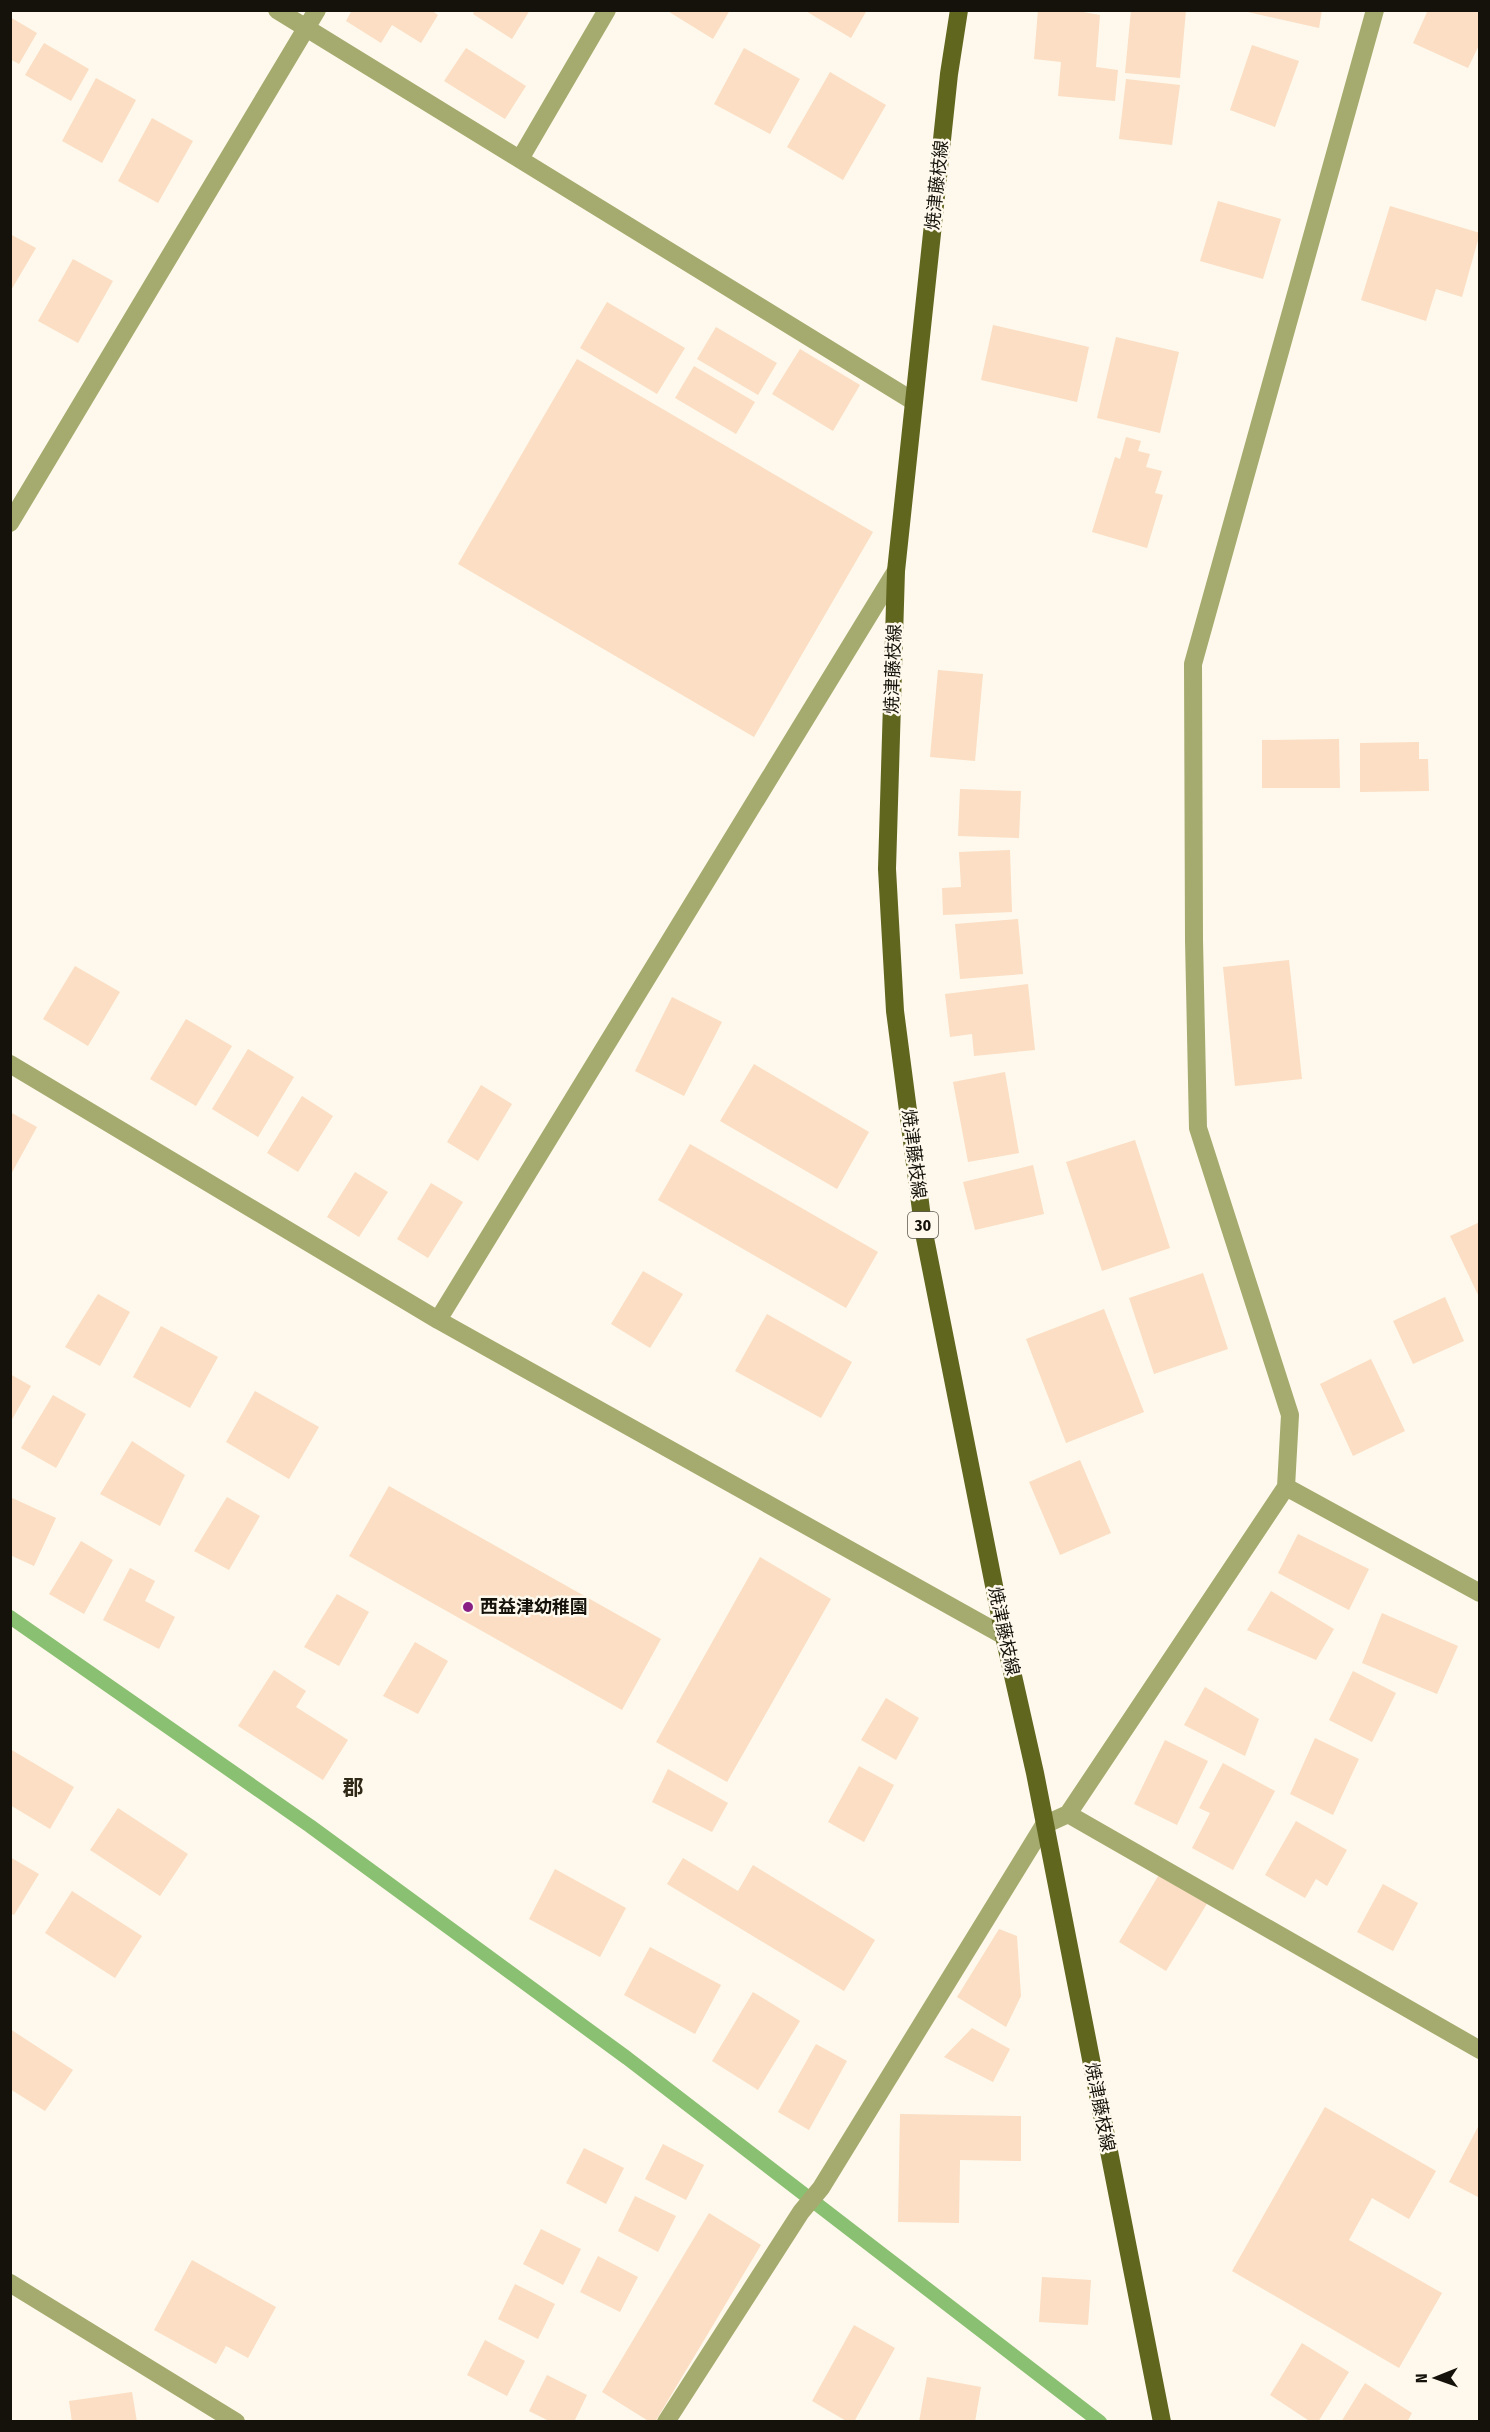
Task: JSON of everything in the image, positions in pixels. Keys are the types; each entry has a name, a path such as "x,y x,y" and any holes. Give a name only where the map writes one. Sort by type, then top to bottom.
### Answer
{"main road":[{"name":"焼津藤枝線","path":"959,10 949,74 896,571 887,869 895,1011 924,1233 1162,2421"}],"street":[{"path":"277,10 914,401"},
{"path":"10,523 317,10"},
{"path":"519,159 606,10"},
{"path":"666,2421 801,2212 821,2188 1044,1825 1068,1814 1286,1487 1290,1415 1198,1128 1194,940 1193,664 1375,10"},
{"path":"438,1320 896,571"},
{"path":"10,1064 438,1320 1004,1636"},
{"path":"1286,1487 1479,1593"},
{"path":"1068,1814 1479,2050"},
{"path":"10,2283 236,2421"}],"building":[{"path":"352,10 431,10 438,15 421,43 392,25 381,43 346,21"},
{"path":"475,10 530,10 512,39 473,14"},
{"path":"666,10 730,10 713,39"},
{"path":"804,10 867,10 851,38"},
{"path":"1038,10 1072,10 1100,15 1096,67 1118,70 1115,101 1058,96 1061,62 1034,59"},
{"path":"1131,10 1186,10 1180,78 1125,73"},
{"path":"1239,10 1322,10 1319,28"},
{"path":"1428,10 1480,10 1480,43 1468,68 1413,43"},
{"path":"10,17 37,33 19,64 10,59"},
{"path":"44,43 89,69 71,101 25,75"},
{"path":"1252,45 1299,61 1275,127 1230,110"},
{"path":"466,48 526,86 505,119 444,81"},
{"path":"744,48 800,79 770,134 714,104"},
{"path":"830,72 886,105 843,180 787,147"},
{"path":"96,78 136,100 102,163 62,141"},
{"path":"1126,79 1180,85 1172,145 1119,139"},
{"path":"152,118 193,141 158,203 118,181"},
{"path":"1218,201 1281,219 1263,279 1200,261"},
{"path":"1390,206 1480,233 1462,297 1436,289 1426,321 1361,300"},
{"path":"10,234 36,248 10,292"},
{"path":"73,259 113,281 78,343 38,321"},
{"path":"607,302 685,348 657,394 580,348"},
{"path":"993,325 1089,347 1077,402 981,380"},
{"path":"716,327 777,363 758,395 697,359"},
{"path":"1116,337 1179,352 1160,433 1097,418"},
{"path":"800,349 860,385 833,431 772,394"},
{"path":"577,359 873,532 754,737 458,564"},
{"path":"694,366 755,402 736,434 675,398"},
{"path":"1126,437 1141,441 1138,451 1150,454 1146,467 1162,471 1155,493 1163,495 1147,548 1092,532 1115,457 1120,459"},
{"path":"938,670 983,674 975,761 930,757"},
{"path":"1339,739 1340,788 1262,788 1262,740"},
{"path":"1419,742 1419,759 1428,759 1429,791 1360,792 1360,743"},
{"path":"960,789 1021,791 1019,838 958,836"},
{"path":"1010,850 1012,912 943,915 942,888 961,887 959,852"},
{"path":"1018,919 1023,974 960,979 955,924"},
{"path":"1289,960 1302,1079 1235,1086 1223,967"},
{"path":"75,966 120,992 88,1046 43,1019"},
{"path":"1028,984 1035,1050 974,1056 972,1034 950,1037 945,994"},
{"path":"672,997 722,1022 684,1096 635,1071"},
{"path":"186,1019 232,1046 196,1106 150,1079"},
{"path":"248,1049 294,1077 258,1137 212,1109"},
{"path":"754,1064 869,1132 837,1189 720,1121"},
{"path":"1005,1072 1019,1153 968,1162 953,1082"},
{"path":"481,1085 512,1104 478,1161 447,1142"},
{"path":"302,1096 333,1116 298,1172 267,1153"},
{"path":"10,1112 37,1127 10,1176"},
{"path":"1135,1140 1170,1248 1102,1271 1066,1162"},
{"path":"690,1144 878,1252 846,1308 658,1200"},
{"path":"1033,1165 1044,1214 975,1230 963,1182"},
{"path":"355,1172 388,1192 359,1237 327,1217"},
{"path":"431,1183 463,1202 428,1258 397,1239"},
{"path":"1480,1222 1480,1299 1450,1236"},
{"path":"643,1271 683,1294 650,1348 611,1324"},
{"path":"1203,1273 1228,1349 1154,1374 1129,1298"},
{"path":"98,1294 130,1312 100,1366 65,1347"},
{"path":"1445,1297 1464,1341 1413,1364 1393,1321"},
{"path":"1104,1309 1144,1412 1066,1443 1026,1339"},
{"path":"767,1314 852,1362 821,1418 735,1371"},
{"path":"161,1326 218,1357 190,1408 133,1377"},
{"path":"1371,1359 1405,1431 1353,1456 1320,1384"},
{"path":"10,1374 31,1386 10,1423"},
{"path":"255,1391 319,1427 289,1479 226,1442"},
{"path":"53,1395 86,1414 56,1468 21,1448"},
{"path":"132,1441 185,1475 160,1526 100,1494"},
{"path":"1080,1460 1111,1533 1060,1555 1029,1482"},
{"path":"389,1486 661,1639 622,1710 349,1556"},
{"path":"10,1497 56,1518 34,1566 10,1555"},
{"path":"227,1497 260,1516 229,1570 194,1551"},
{"path":"1298,1534 1369,1569 1349,1610 1278,1573"},
{"path":"81,1541 113,1560 84,1614 49,1594"},
{"path":"760,1557 831,1599 727,1782 656,1742"},
{"path":"130,1568 155,1581 145,1601 175,1617 159,1649 103,1620"},
{"path":"1271,1591 1334,1629 1316,1660 1247,1630"},
{"path":"337,1594 369,1612 339,1666 304,1647"},
{"path":"1382,1613 1458,1646 1437,1694 1362,1663"},
{"path":"415,1642 448,1661 418,1714 383,1696"},
{"path":"274,1670 306,1691 296,1707 348,1740 323,1780 238,1726"},
{"path":"1353,1671 1396,1693 1372,1742 1329,1720"},
{"path":"1205,1687 1259,1719 1245,1756 1184,1725"},
{"path":"886,1698 919,1718 896,1760 861,1740"},
{"path":"1315,1738 1359,1759 1333,1815 1290,1794"},
{"path":"1165,1740 1208,1761 1177,1825 1134,1804"},
{"path":"10,1749 74,1787 50,1829 10,1805"},
{"path":"1223,1763 1275,1791 1233,1870 1192,1848 1210,1813 1199,1808"},
{"path":"859,1766 894,1785 864,1842 828,1822"},
{"path":"668,1769 728,1803 712,1832 652,1802"},
{"path":"118,1808 188,1854 160,1896 90,1850"},
{"path":"1296,1821 1347,1850 1327,1886 1316,1879 1305,1898 1265,1875"},
{"path":"10,1857 39,1874 14,1915 10,1913"},
{"path":"683,1858 738,1891 753,1865 875,1940 844,1991 667,1884"},
{"path":"555,1869 626,1908 600,1957 529,1919"},
{"path":"1160,1873 1208,1902 1166,1971 1119,1942"},
{"path":"1383,1884 1418,1903 1393,1951 1357,1932"},
{"path":"72,1891 142,1936 115,1978 45,1933"},
{"path":"999,1929 1017,1936 1021,1996 1006,2027 957,1997"},
{"path":"650,1947 721,1985 695,2034 624,1995"},
{"path":"753,1992 800,2021 758,2090 712,2061"},
{"path":"972,2028 1010,2049 993,2082 944,2057"},
{"path":"10,2029 73,2070 45,2111 10,2089"},
{"path":"816,2044 847,2061 809,2130 778,2112"},
{"path":"1325,2107 1436,2171 1409,2219 1372,2198 1349,2240 1442,2293 1399,2368 1232,2271"},
{"path":"900,2114 1021,2116 1021,2161 960,2160 959,2223 898,2222"},
{"path":"1480,2123 1480,2198 1449,2182"},
{"path":"663,2144 704,2165 686,2200 645,2179"},
{"path":"584,2148 624,2168 606,2204 566,2183"},
{"path":"635,2196 676,2216 658,2252 618,2231"},
{"path":"709,2213 761,2245 655,2422 650,2422 602,2392"},
{"path":"541,2229 581,2249 563,2285 523,2264"},
{"path":"598,2256 638,2277 620,2312 580,2292"},
{"path":"192,2260 276,2307 248,2358 226,2346 216,2364 154,2330"},
{"path":"1042,2277 1091,2280 1088,2325 1039,2322"},
{"path":"515,2284 555,2304 538,2339 498,2319"},
{"path":"854,2325 895,2348 854,2422 848,2422 812,2401"},
{"path":"485,2340 525,2361 507,2396 467,2375"},
{"path":"1302,2343 1349,2372 1318,2422 1311,2422 1270,2395"},
{"path":"547,2375 587,2395 574,2422 551,2422 529,2411"},
{"path":"927,2377 981,2387 975,2422 919,2422"},
{"path":"1365,2383 1412,2413 1407,2422 1341,2422"},
{"path":"132,2392 137,2422 72,2422 69,2401"}],"waterway":[{"path":"10,1617 310,1826 627,2058 1100,2422"}],"place":[{"name":"西益津幼稚園","path":"468,1607"}],"district":[{"name":"郡","path":"353,1788"}]}
